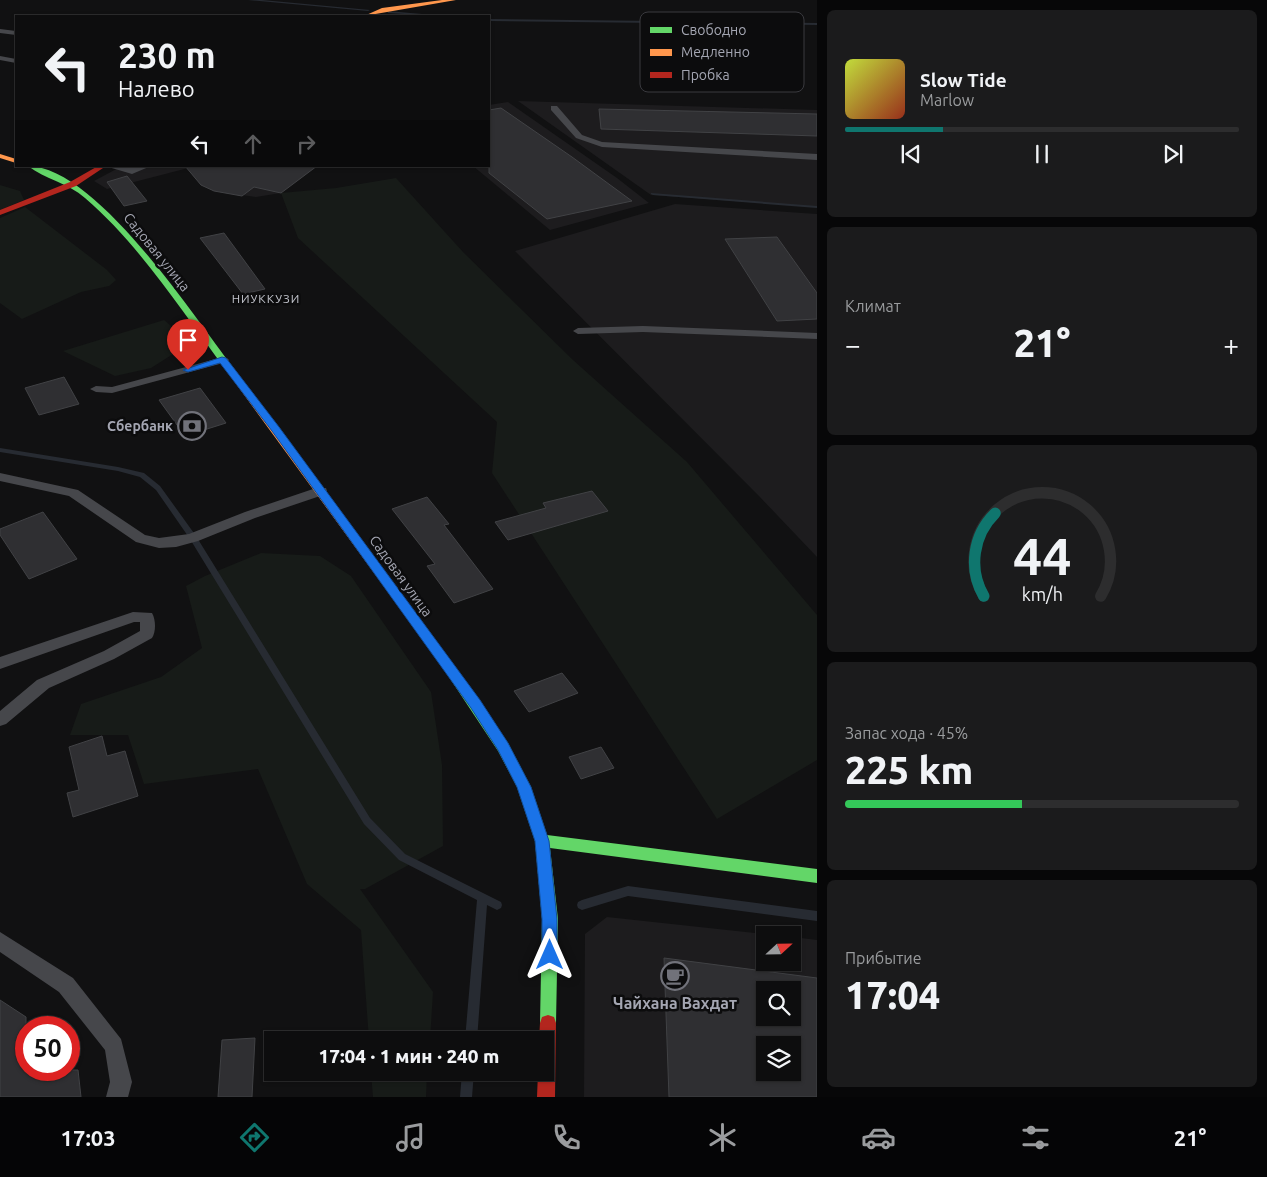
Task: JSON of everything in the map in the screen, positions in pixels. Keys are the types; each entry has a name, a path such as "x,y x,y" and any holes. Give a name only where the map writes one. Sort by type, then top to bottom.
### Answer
{"main road":[{"path":"370,15 382,10 453,0"},
{"path":"0,156 15,161"},
{"name":"Садовая улица","path":"33,167 73,184 111,218 153,270 321,491 476,704 524,787 542,841 550,919 546,1097"},
{"path":"0,213 73,184 101,167"},
{"path":"542,841 817,876"}],"lane":[{"path":"0,31 15,33"},
{"path":"0,58 15,61"},
{"path":"554,108 575,135 588,143 615,147 817,157"},
{"path":"113,167 132,171 144,167"},
{"path":"578,331 643,329 817,336"},
{"path":"96,389 112,390 222,360"},
{"path":"0,477 73,493 141,539 159,543 194,538 250,515 321,491"},
{"path":"0,663 133,618 148,617 147,634 109,656 43,684 0,720"},
{"path":"0,941 66,985 114,1046 121,1082 117,1097"}],"shaded area":[{"path":"518,101 817,110 817,207 651,195"},
{"path":"508,102 617,178 649,203 550,230 474,167 490,167 490,105"},
{"path":"120,167 192,167 107,189 94,181"},
{"path":"195,167 316,167 281,193 256,197 214,191 201,185 191,173"},
{"path":"396,178 463,252 573,360 687,462 817,615 817,760 717,819 492,473 497,422 298,238 281,193 336,188"},
{"path":"0,185 20,191 24,200 0,210"},
{"path":"675,204 817,214 817,557 759,496 515,251"},
{"path":"25,207 107,270 116,280 109,286 81,292 22,319 0,303 0,218"},
{"path":"164,320 171,326 173,354 151,368 115,376 63,351"},
{"path":"261,553 320,556 351,576 431,692 442,765 443,846 365,889 360,889 433,992 431,1031 368,1031 361,930 307,884 258,769 144,784 128,735 70,735 81,704 161,677 202,648 186,586 205,576"},
{"path":"607,917 756,933 756,971 801,971 801,938 817,940 817,1097 584,1097 585,934"},
{"path":"372,1081 427,1081 426,1097 373,1097"}],"building":[{"path":"501,108 632,201 547,219 489,173 490,110"},
{"path":"599,109 817,114 817,136 601,129"},
{"path":"186,167 316,167 281,193 254,187 242,196 214,191 201,185"},
{"path":"127,176 147,201 124,206 107,182"},
{"path":"224,233 265,289 243,294 200,238"},
{"path":"777,237 817,293 817,319 777,321 725,239"},
{"path":"64,377 79,404 39,415 25,388"},
{"path":"200,388 226,423 185,436 159,400"},
{"path":"592,491 608,511 508,540 495,522 546,508 543,503"},
{"path":"427,497 449,524 444,525 493,589 454,603 427,566 435,564 392,509"},
{"path":"43,512 77,559 29,579 0,535 0,529"},
{"path":"562,673 578,693 529,712 514,691"},
{"path":"102,736 107,756 125,751 138,796 73,817 67,793 79,790 69,747"},
{"path":"601,747 614,768 581,779 569,757"},
{"path":"664,958 817,978 817,1097 669,1097"},
{"path":"0,1000 24,1016 15,1016 15,1081 79,1081 81,1097 0,1097"},
{"path":"255,1038 252,1097 218,1097 222,1040"}],"waterway":[{"path":"250,0 368,10"},
{"path":"388,12 422,15"},
{"path":"490,20 640,22"},
{"path":"804,24 817,24"},
{"path":"653,194 817,207"},
{"path":"0,450 118,469 142,475 158,488 193,538 367,821 402,857 497,905"},
{"path":"582,905 628,891 817,916"},
{"path":"472,1031 482,899"},
{"path":"466,1097 467,1081"}],"traffic: fast":[{"path":"33,167 72,185 111,218 160,276 229,368"},
{"path":"443,659 503,747 524,787 542,841 550,919 548,1023"},
{"path":"542,841 817,876"}],"traffic: slow":[{"path":"370,15 382,10 453,0"},
{"path":"0,156 15,161"},
{"path":"229,368 443,659"}],"traffic: jam":[{"path":"0,213 73,184 101,167"},
{"path":"546,1097 548,1023"}],"place":[{"name":"Сбербанк","path":"192,426"},
{"name":"Чайхана Вахдат","path":"675,976"}],"district":[{"name":"НИУККУЗИ","path":"266,299"}],"route":[{"path":"188,370 222,360 276,429 476,704 503,747 524,787 542,841 550,919 550,955"}]}
